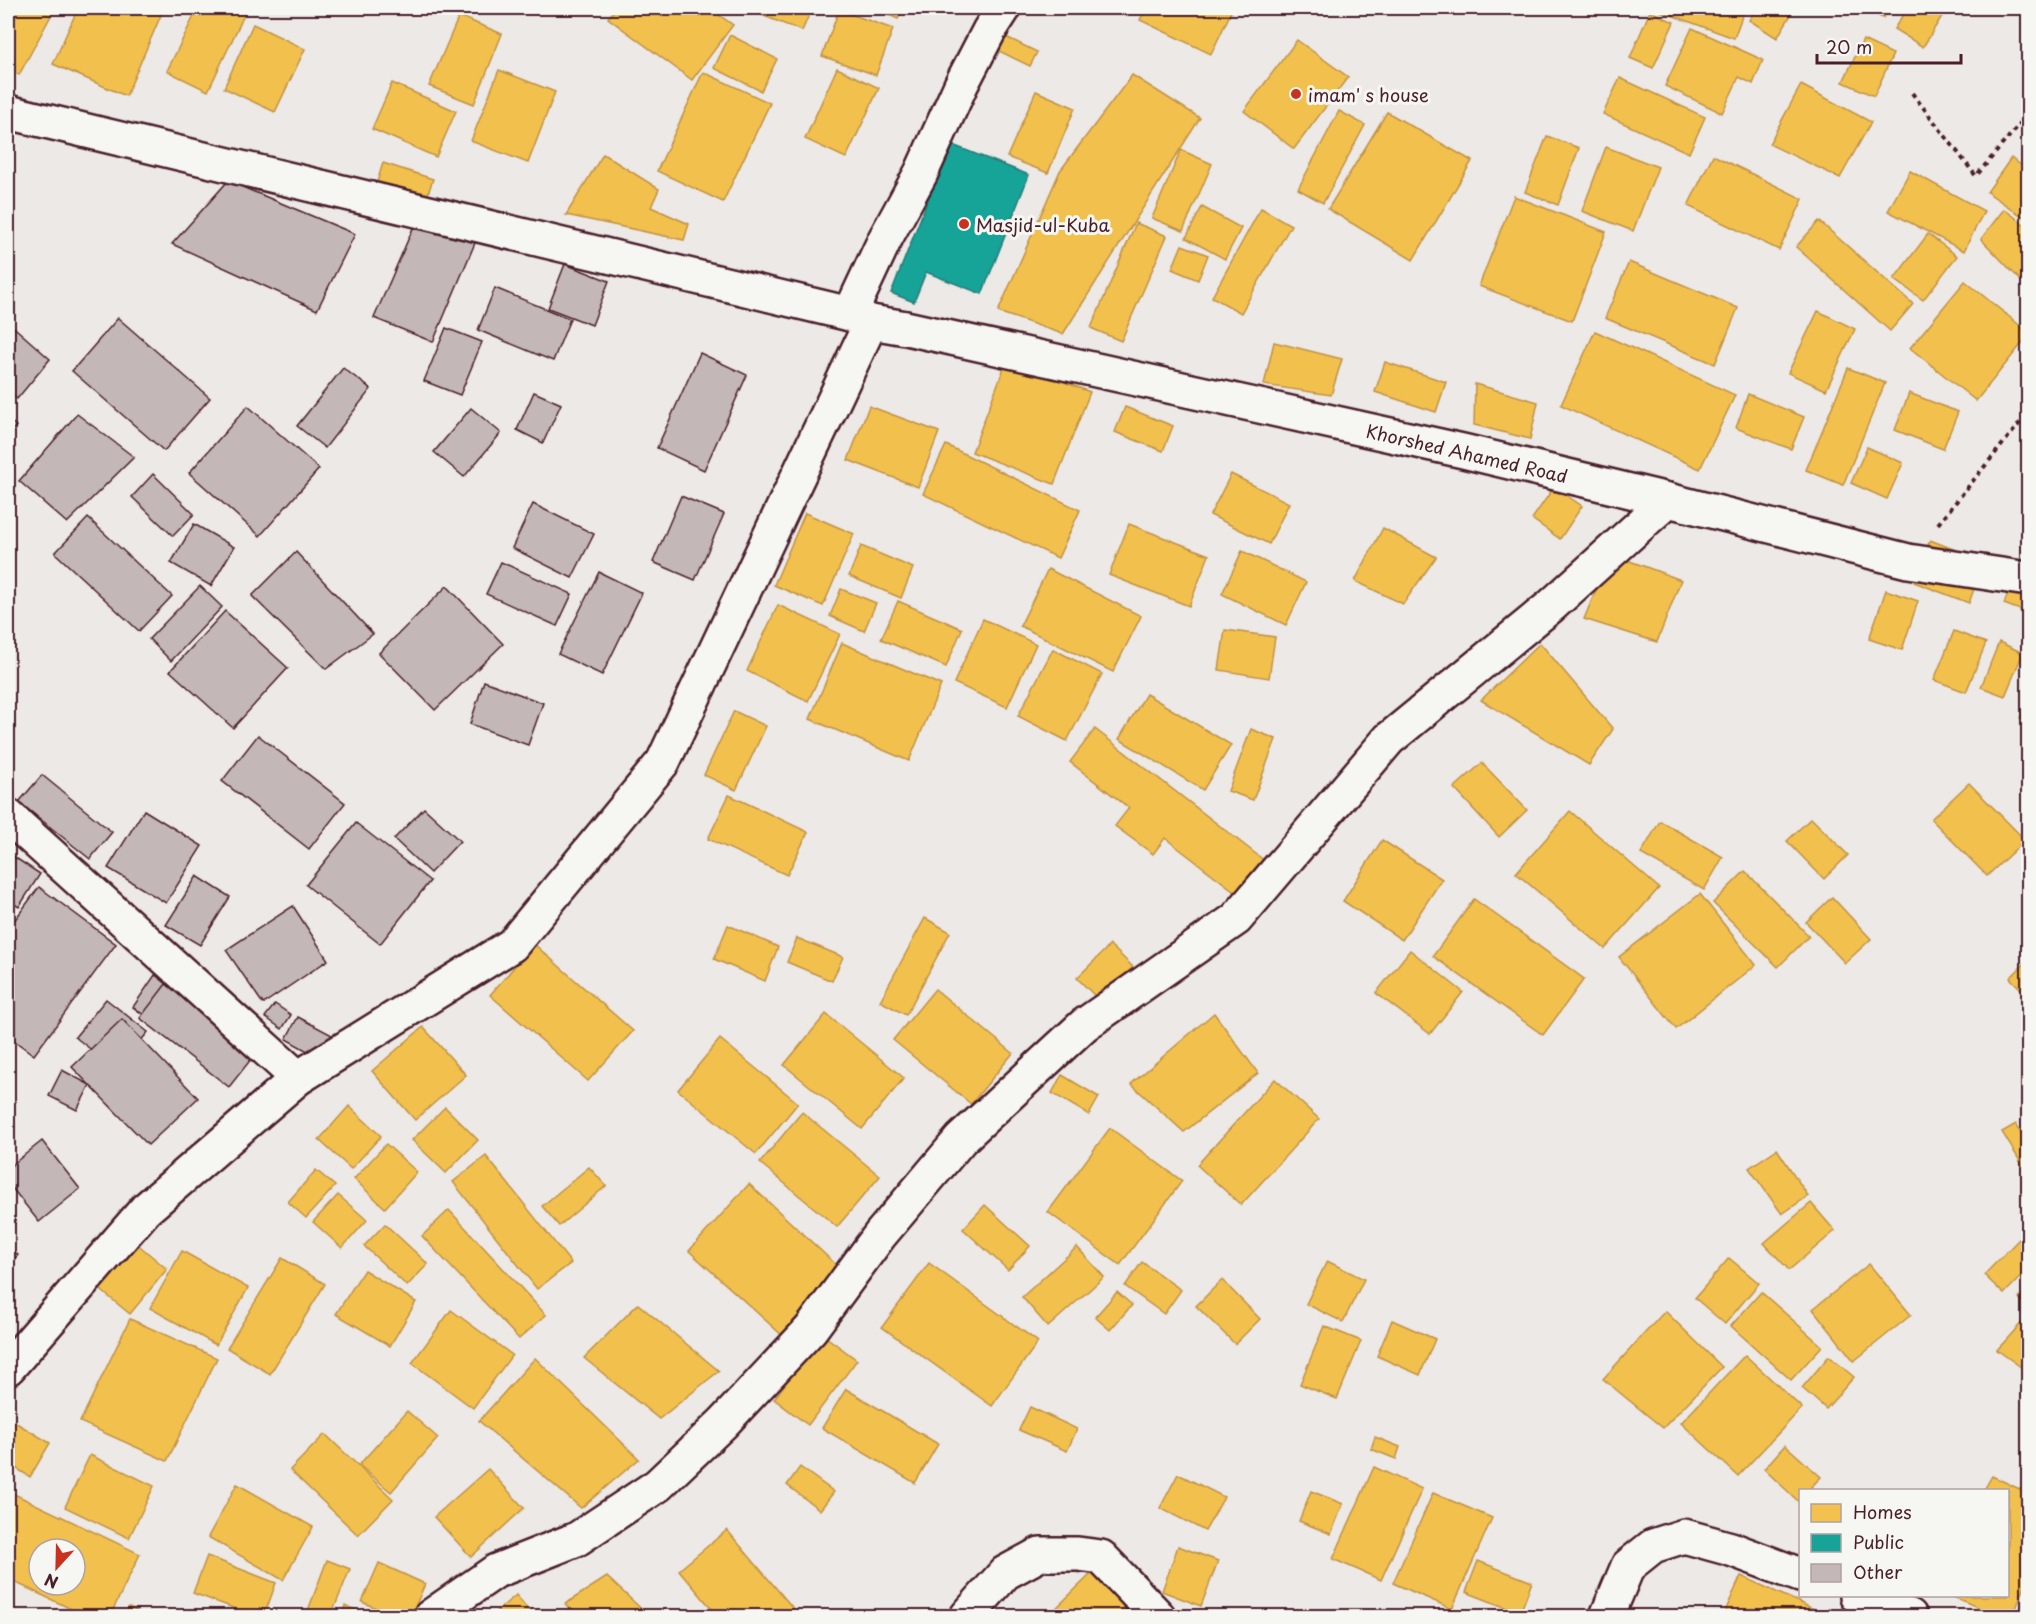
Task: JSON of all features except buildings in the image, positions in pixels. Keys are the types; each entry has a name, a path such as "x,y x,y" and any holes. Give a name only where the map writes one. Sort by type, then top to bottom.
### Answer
{"street":[{"path":"8,1368 146,1209 298,1078 512,945 663,762 860,318 885,239 921,173 961,85 989,31 1004,8"},
{"name":"Khorshed Ahamed Road","path":"8,112 860,318 1463,451 1908,561 2028,579"},
{"path":"431,1617 496,1571 577,1539 658,1485 723,1423 811,1329 880,1235 962,1139 1084,1025 1236,919 1389,739 1551,606 1668,500"},
{"path":"8,816 298,1078"},
{"path":"1607,1617 1628,1566 1653,1546 1684,1536 1731,1549 1799,1575"},
{"path":"967,1617 1005,1573 1040,1554 1078,1554 1101,1557 1158,1617"},
{"path":"1860,1597 1910,1617"}],"path":[{"path":"1912,93 1976,176 2028,114"},
{"path":"1908,561 2028,413"}],"place":[{"name":"imam' s house","path":"1296,94"},
{"name":"Masjid-ul-Kuba","path":"964,224"}]}
